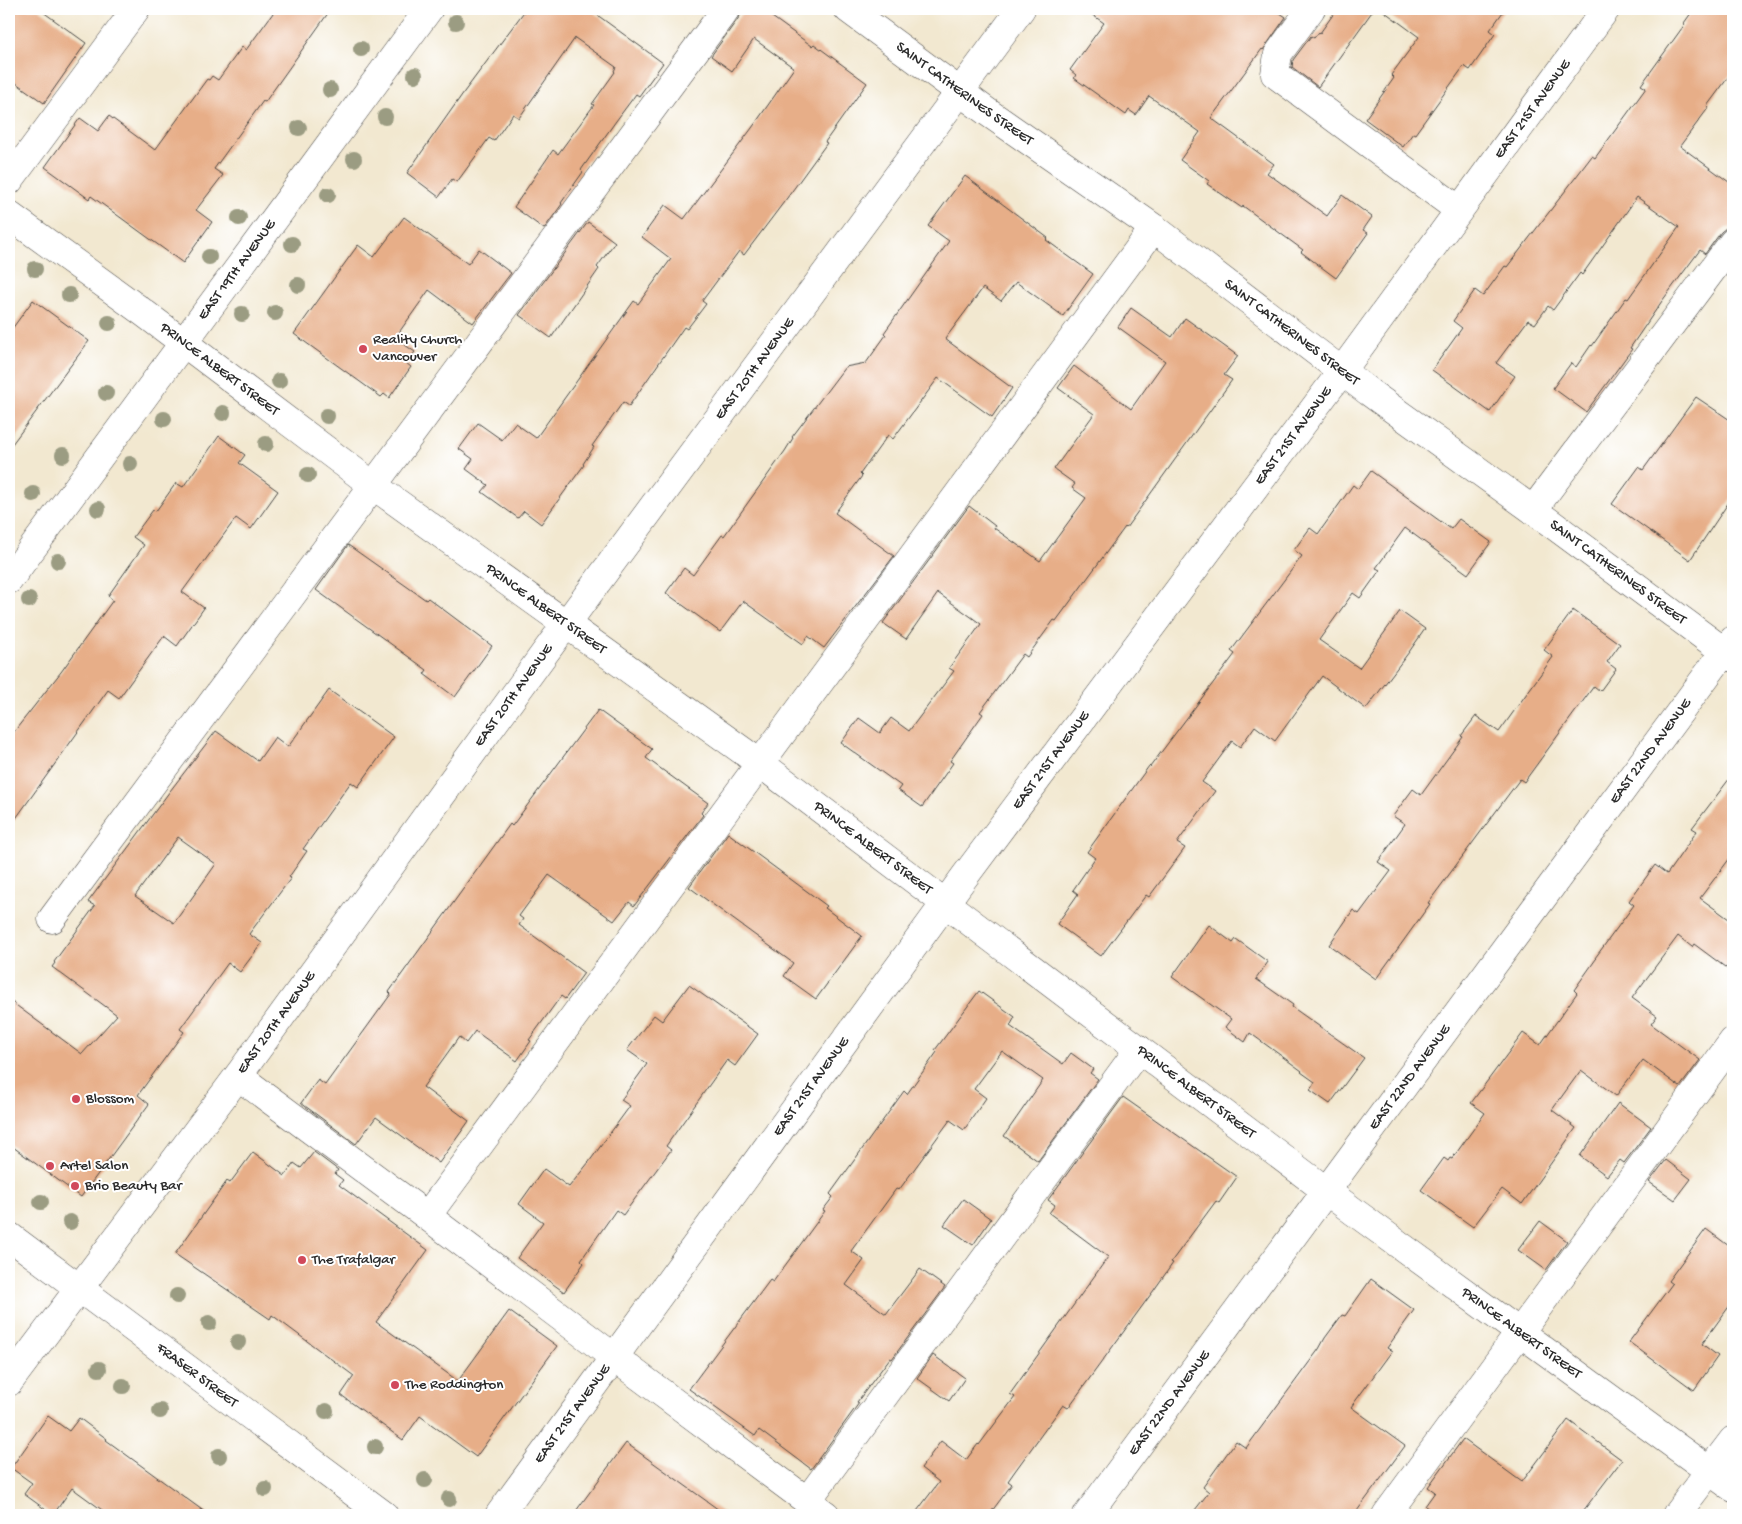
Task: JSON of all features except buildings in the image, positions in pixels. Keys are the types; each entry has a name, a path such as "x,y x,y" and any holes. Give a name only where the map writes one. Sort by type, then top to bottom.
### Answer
{"street":[{"path":"9,181 136,9"},
{"name":"EAST 19TH AVENUE","path":"9,580 430,9"},
{"path":"52,918 726,9"},
{"name":"SAINT CATHERINES STREET","path":"848,9 960,92 1154,228 1342,371 1730,650"},
{"name":"EAST 20TH AVENUE","path":"9,1382 238,1076 566,625 1021,9"},
{"path":"1311,9 1278,54 1275,74 1459,210"},
{"name":"EAST 21ST AVENUE","path":"499,1515 946,904 1342,371 1606,9"},
{"name":"PRINCE ALBERT STREET","path":"9,214 374,486 761,764 1325,1190 1733,1488"},
{"path":"428,1216 1154,228"},
{"path":"1534,510 1733,242"},
{"name":"EAST 22ND AVENUE","path":"1087,1515 1325,1190 1730,650"},
{"path":"1386,1515 1733,1041"},
{"path":"238,1076 817,1508 1139,1049"},
{"name":"FRASER STREET","path":"9,1236 384,1515"},
{"path":"1676,1515 1733,1440"}],"place":[{"name":"Reality Church Vancouver","path":"363,349"},
{"name":"Blossom","path":"76,1099"},
{"name":"Artel Salon","path":"50,1166"},
{"name":"Brio Beauty Bar","path":"75,1186"},
{"name":"The Trafalgar","path":"302,1260"},
{"name":"The Roddington","path":"395,1385"}]}
